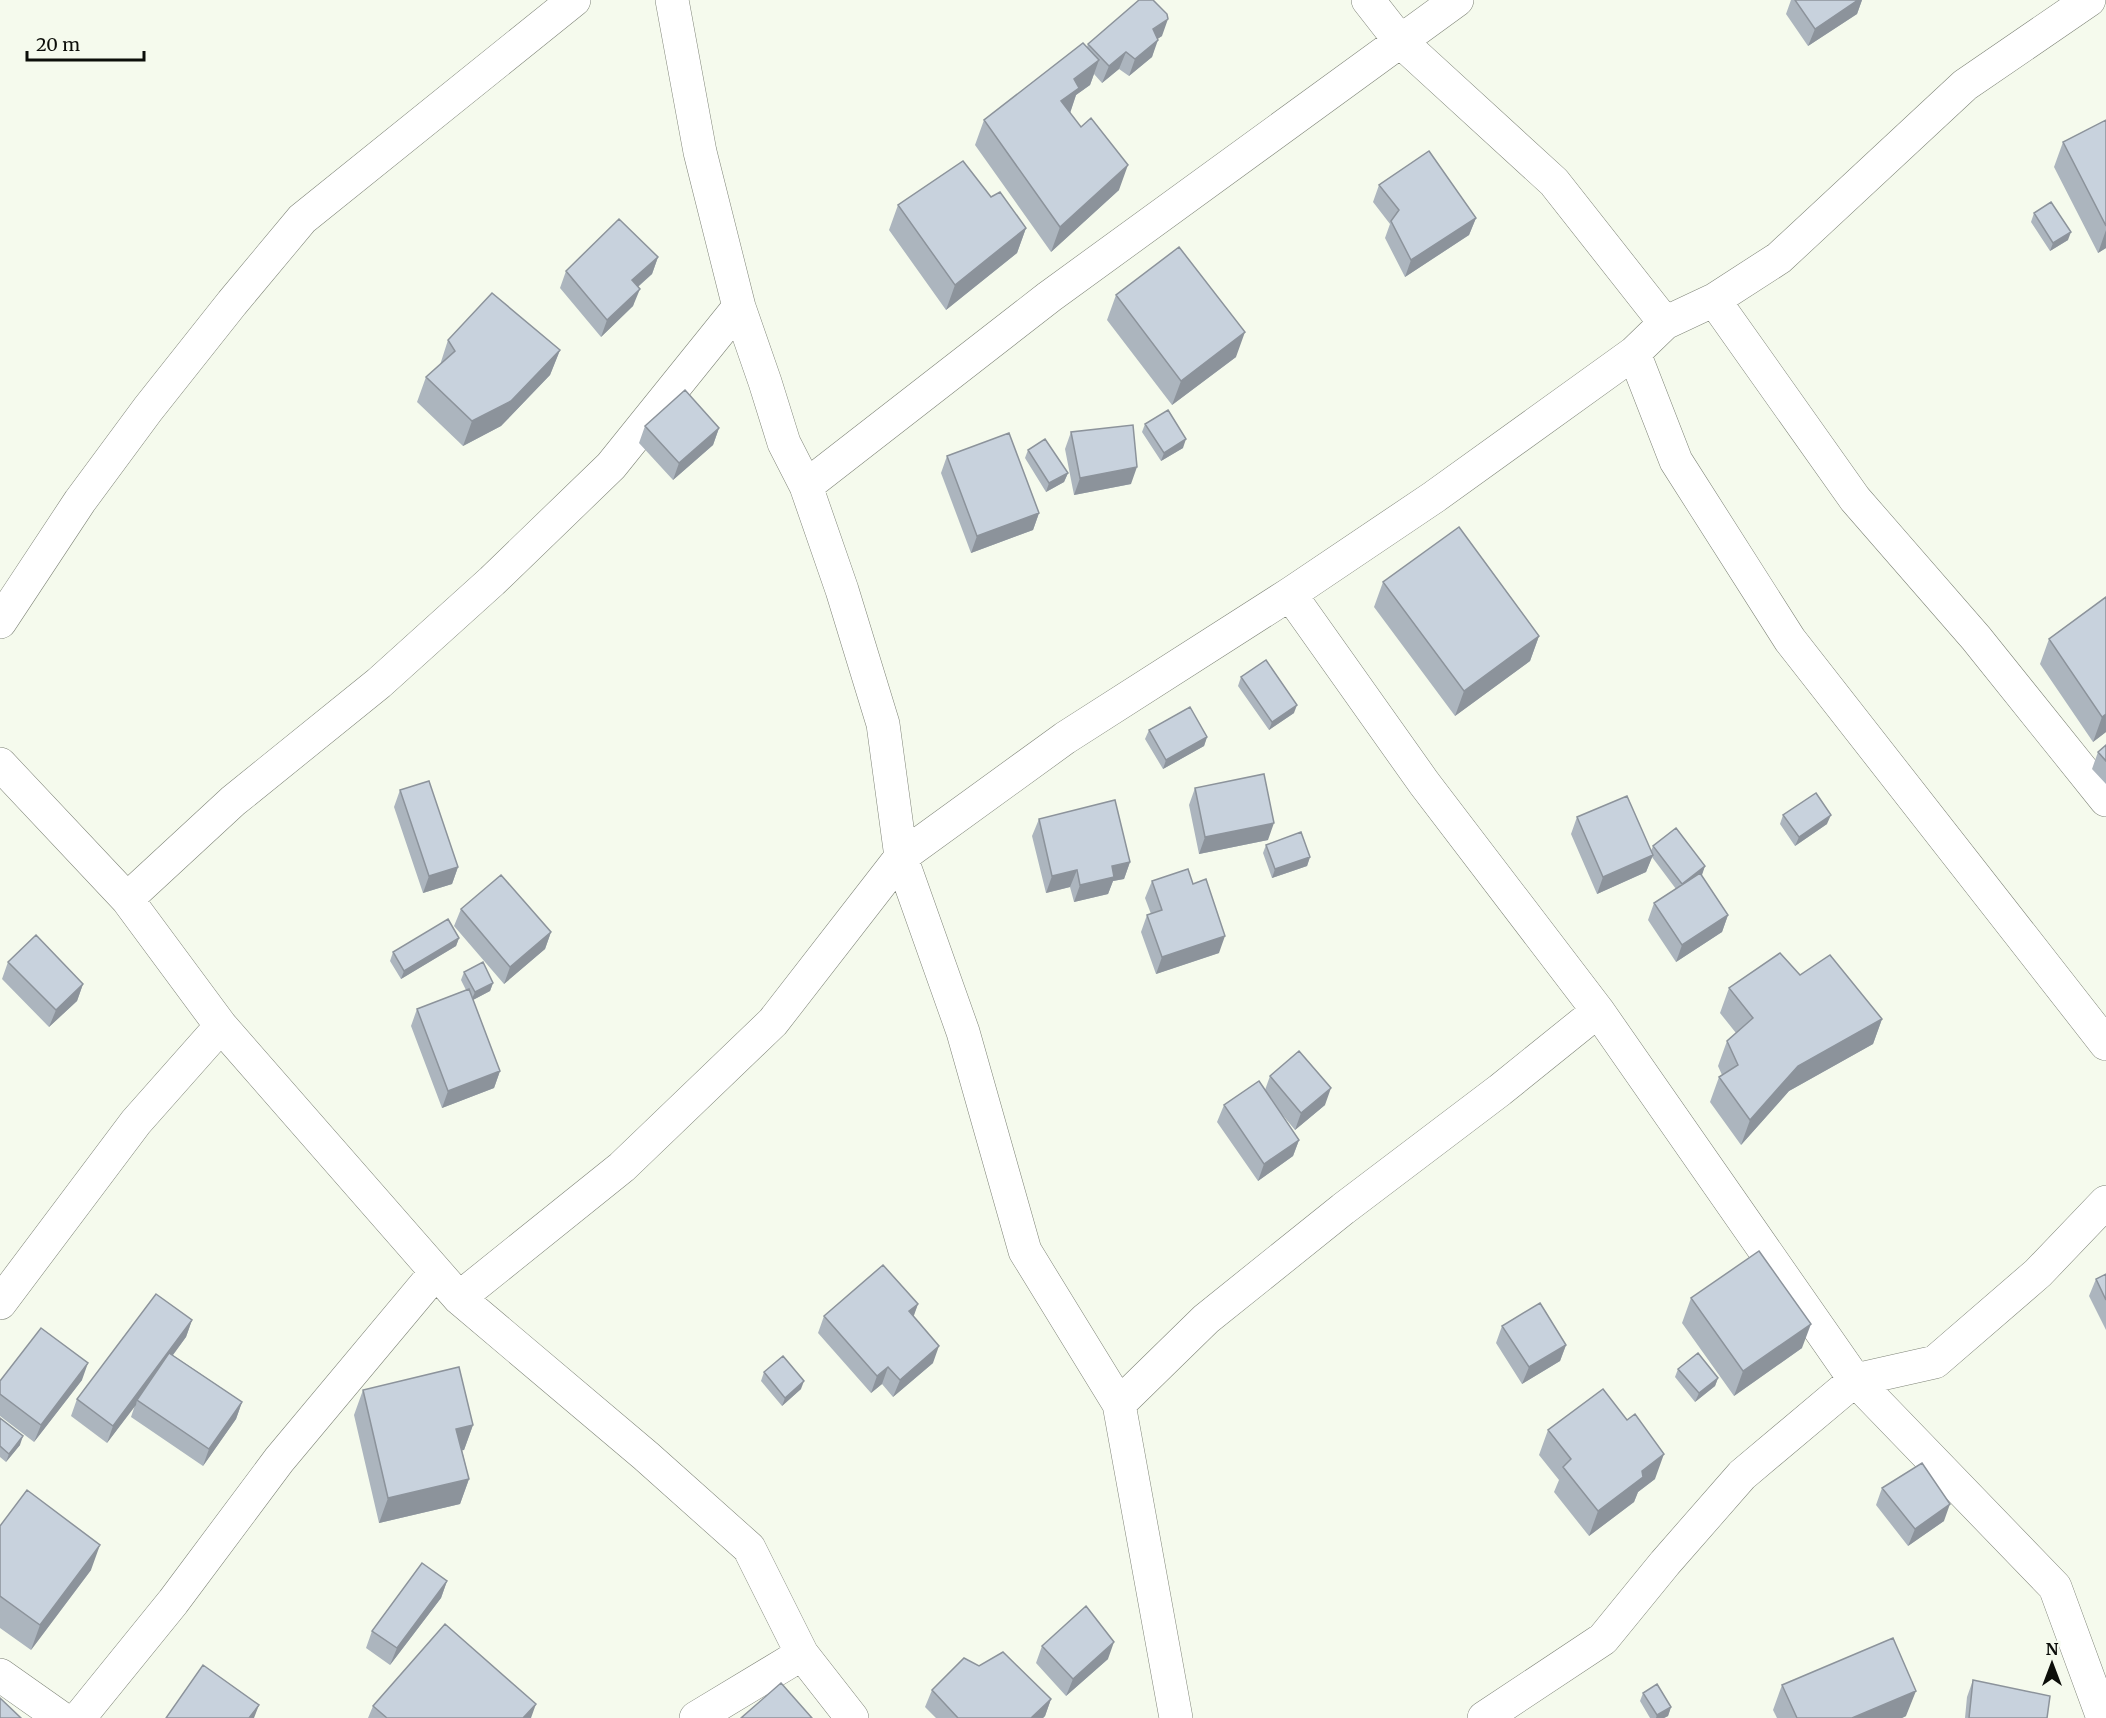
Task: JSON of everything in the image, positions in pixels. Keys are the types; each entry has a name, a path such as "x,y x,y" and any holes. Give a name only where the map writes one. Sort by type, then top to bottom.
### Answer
{"street":[{"path":"0,622 80,501 148,409 302,219 574,0"},
{"path":"672,0 700,152 739,307 784,443 807,486 883,724 901,857 963,1032 1025,1251 1119,1404 1176,1718"},
{"path":"1368,0 1400,41 1554,182 1665,323"},
{"path":"807,486 1049,297 1457,0"},
{"path":"459,1298 622,1167 772,1022 901,857 1065,738 1290,594 1434,497 1634,353 1665,323 1714,300 1779,258 1965,85 2089,0"},
{"path":"1714,300 1855,499 1976,638 2106,800"},
{"path":"127,899 233,801 379,683 492,581 610,466 739,307"},
{"path":"1634,353 1676,461 1790,640 2106,1044"},
{"path":"1290,594 1424,783 1598,1011 1856,1380 2055,1587 2103,1718"},
{"path":"0,764 127,899 221,1026 459,1298 646,1456 749,1548 802,1654 852,1718"},
{"path":"1119,1404 1206,1318 1598,1011"},
{"path":"0,1303 136,1122 221,1026"},
{"path":"1484,1718 1603,1639 1665,1563 1742,1475 1856,1380 1935,1362 2038,1273 2106,1202"},
{"path":"79,1718 173,1602 279,1460 436,1272"},
{"path":"696,1718 802,1654"},
{"path":"0,1675 61,1718"}],"building":[{"path":"1139,0 1153,0 1167,14 1168,19 1153,29 1158,40 1135,59 1126,52 1109,66 1088,44"},
{"path":"1795,0 1858,0 1815,29"},
{"path":"1083,43 1099,60 1074,79 1079,88 1061,101 1081,127 1091,118 1128,165 1060,227 984,120"},
{"path":"2106,120 2106,226 2063,142"},
{"path":"1429,151 1476,218 1411,260 1391,221 1399,210 1379,185"},
{"path":"963,161 991,197 1000,192 1026,228 955,285 898,205"},
{"path":"2051,202 2071,232 2053,243 2034,213"},
{"path":"619,219 658,257 632,280 640,289 607,320 566,271"},
{"path":"1179,247 1245,332 1181,381 1116,295"},
{"path":"492,293 560,350 511,401 472,421 426,377 455,351 448,340"},
{"path":"685,390 719,428 679,463 645,426"},
{"path":"1168,410 1186,439 1164,453 1145,424"},
{"path":"1133,425 1137,467 1080,478 1071,432"},
{"path":"1009,433 1039,513 977,536 947,456"},
{"path":"1045,439 1068,473 1049,483 1028,450"},
{"path":"1459,527 1539,636 1464,691 1383,582"},
{"path":"2106,597 2106,714 2102,717 2049,639"},
{"path":"1266,660 1297,705 1272,722 1241,677"},
{"path":"1190,707 1207,737 1166,760 1149,730"},
{"path":"2106,745 2106,761 2098,752"},
{"path":"1264,774 1274,823 1205,837 1195,788"},
{"path":"429,781 458,867 429,876 400,790"},
{"path":"1816,793 1831,815 1799,837 1783,815"},
{"path":"1627,796 1653,855 1603,877 1577,817"},
{"path":"1115,800 1130,862 1112,866 1114,877 1080,885 1077,870 1052,876 1039,819"},
{"path":"1676,828 1705,866 1682,884 1653,846"},
{"path":"1301,832 1310,857 1275,869 1266,845"},
{"path":"1188,869 1193,884 1206,879 1225,936 1162,957 1147,915 1162,910 1152,881"},
{"path":"1700,873 1728,915 1682,945 1654,903"},
{"path":"501,875 551,932 510,967 461,909"},
{"path":"448,919 459,938 404,971 393,952"},
{"path":"36,935 83,984 56,1010 8,962"},
{"path":"1780,953 1800,975 1830,955 1882,1019 1798,1066 1750,1120 1719,1077 1738,1065 1727,1041 1753,1018 1729,988"},
{"path":"483,962 493,983 475,992 464,972"},
{"path":"469,989 500,1071 448,1091 417,1009"},
{"path":"1299,1051 1331,1088 1301,1113 1270,1076"},
{"path":"1259,1081 1299,1140 1264,1164 1224,1105"},
{"path":"1759,1251 1811,1324 1743,1371 1691,1298"},
{"path":"883,1265 918,1304 909,1311 939,1346 900,1380 888,1367 877,1376 824,1316"},
{"path":"2106,1274 2106,1300 2096,1279"},
{"path":"156,1294 192,1320 113,1426 77,1399"},
{"path":"1540,1303 1566,1345 1529,1367 1502,1326"},
{"path":"41,1328 88,1363 41,1425 0,1394 0,1381"},
{"path":"169,1353 242,1402 209,1449 137,1400"},
{"path":"1698,1353 1718,1378 1699,1393 1678,1369"},
{"path":"783,1356 804,1381 785,1398 764,1372"},
{"path":"459,1367 473,1425 456,1429 469,1479 388,1498 363,1390"},
{"path":"1603,1389 1627,1420 1635,1414 1664,1454 1642,1471 1643,1477 1598,1511 1563,1467 1571,1459 1548,1430"},
{"path":"0,1418 23,1436 9,1454 0,1446"},
{"path":"1922,1463 1950,1504 1915,1529 1882,1488"},
{"path":"27,1490 100,1545 40,1625 0,1596 0,1526"},
{"path":"422,1563 447,1581 397,1648 372,1631"},
{"path":"1086,1606 1114,1642 1073,1679 1042,1646"},
{"path":"445,1624 536,1704 523,1718 387,1718 373,1706"},
{"path":"1893,1638 1916,1691 1852,1718 1797,1718 1782,1685"},
{"path":"1003,1652 1051,1699 1031,1718 958,1718 932,1690 964,1658 979,1666"},
{"path":"203,1665 259,1705 249,1718 166,1718"},
{"path":"1973,1680 2050,1696 2047,1718 1969,1718"},
{"path":"781,1683 812,1718 741,1718"},
{"path":"1657,1684 1671,1707 1657,1715 1643,1693"},
{"path":"0,1698 21,1718 0,1718"}]}
